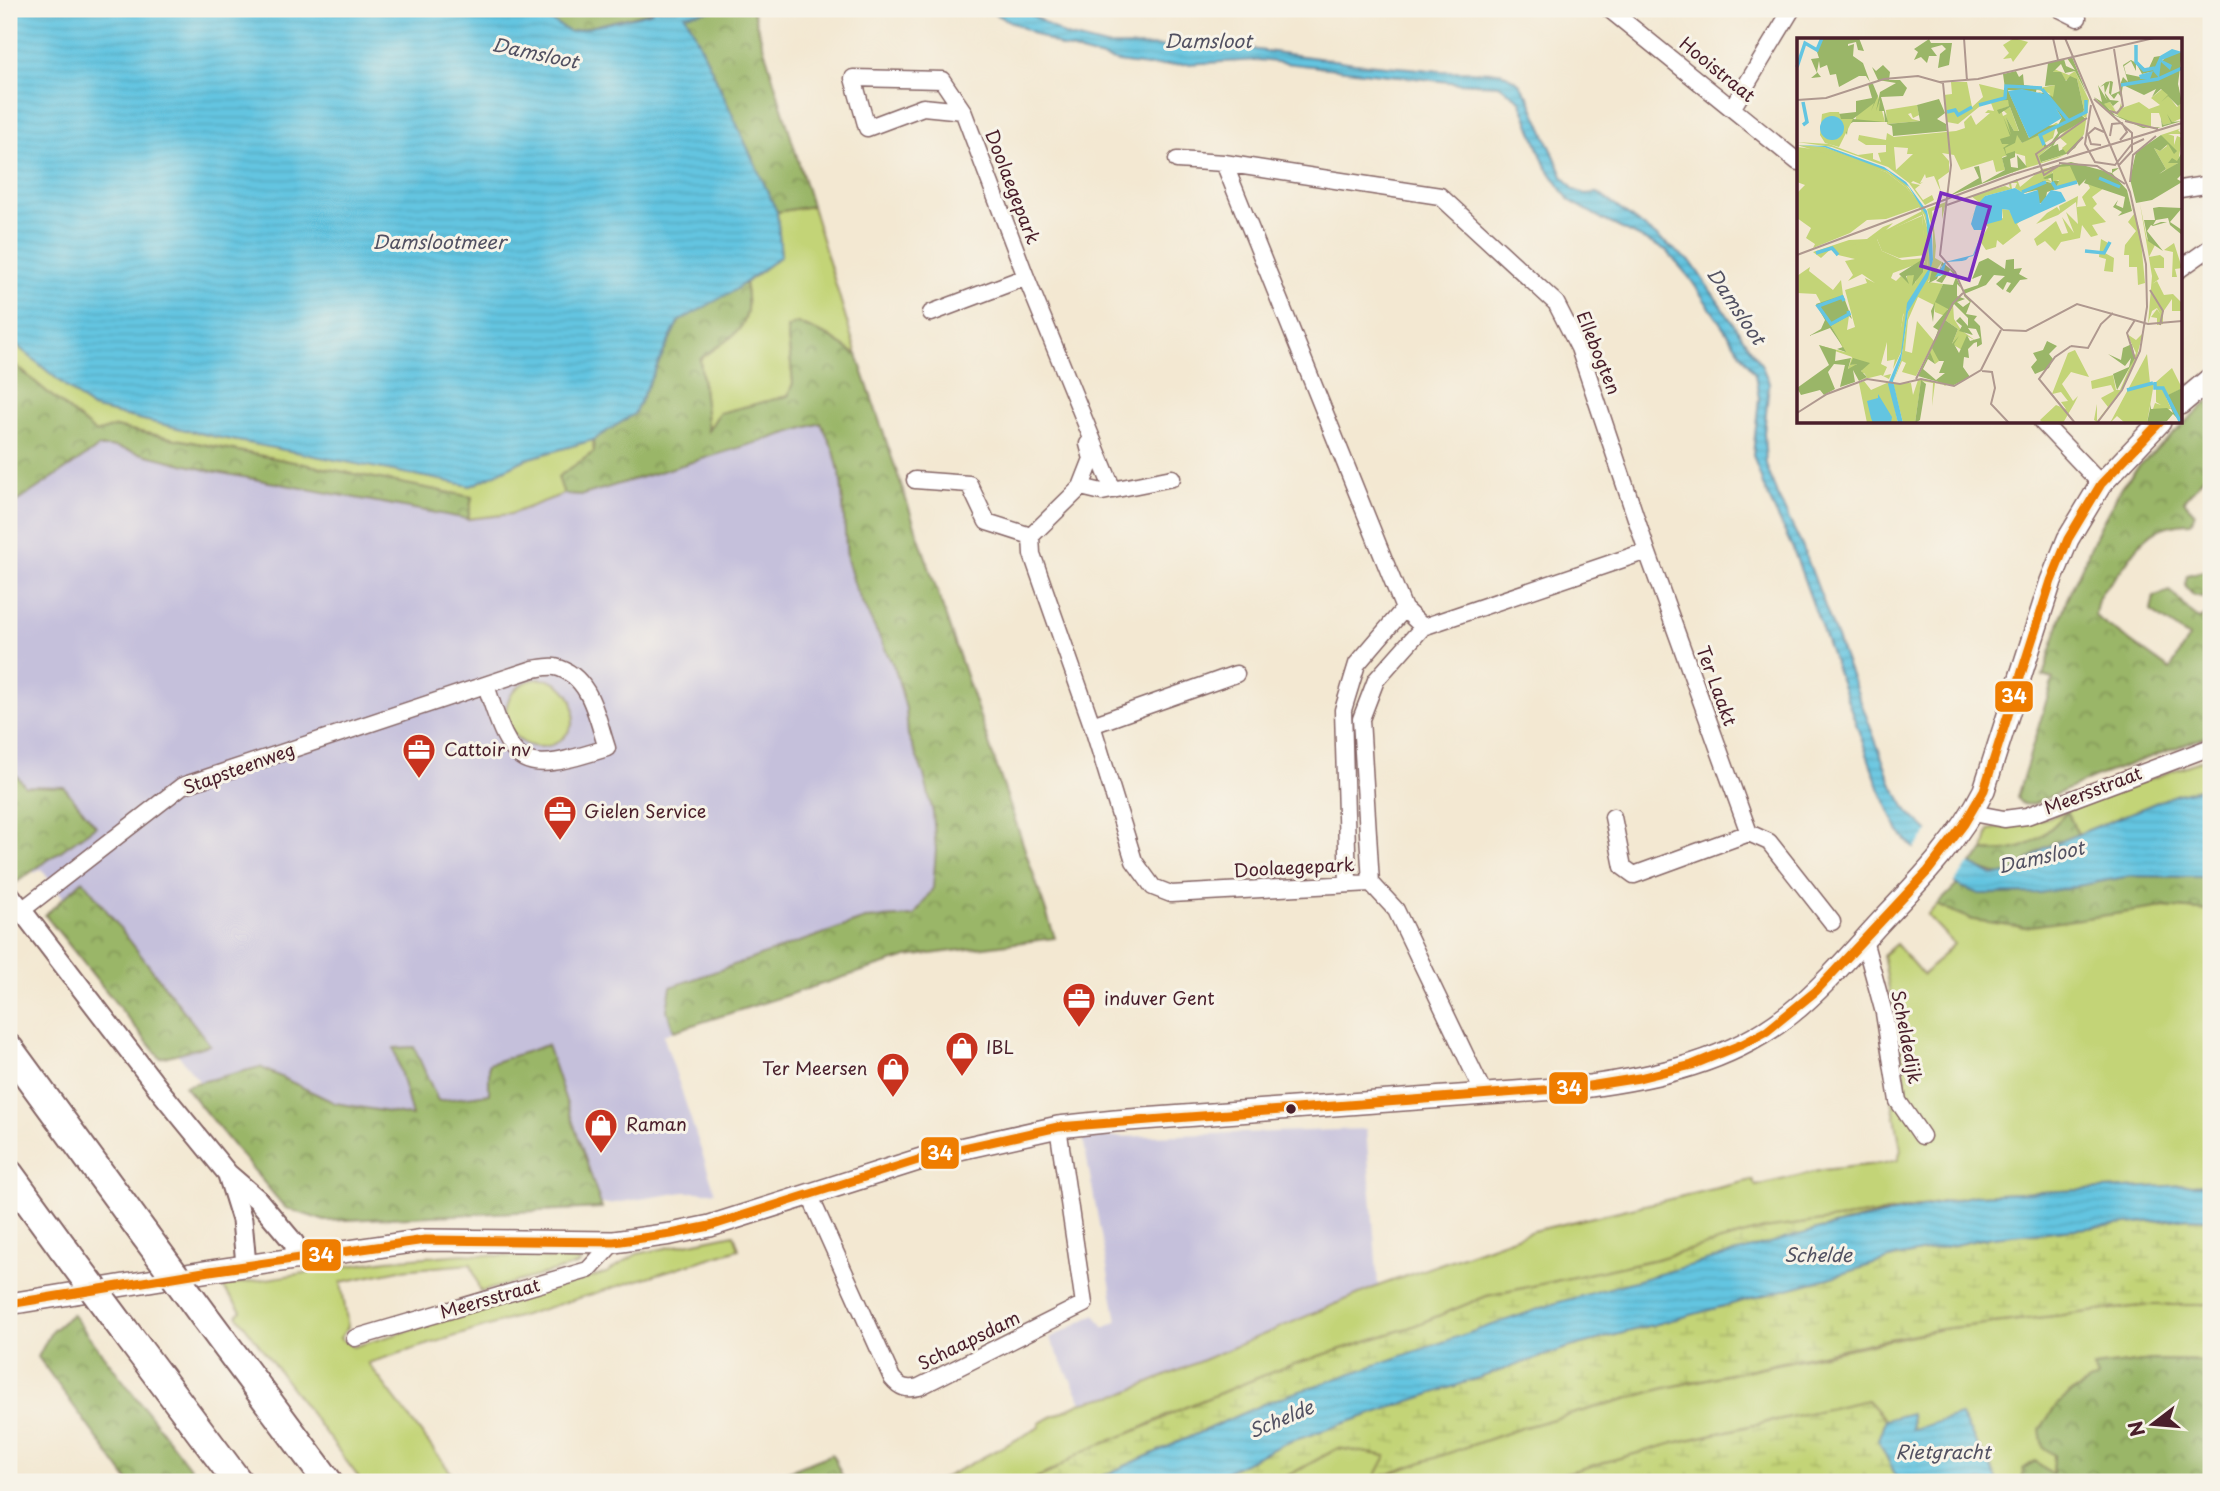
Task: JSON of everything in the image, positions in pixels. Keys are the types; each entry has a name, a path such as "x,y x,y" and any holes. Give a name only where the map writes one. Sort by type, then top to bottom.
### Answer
{"highway":[{"path":"9,1049 328,1482"},
{"path":"9,1174 238,1482"}],"main road":[{"path":"2182,402 2211,378"},
{"path":"9,1304 297,1257 425,1240 614,1242 671,1234 710,1226 937,1154 1058,1128 1115,1121 1583,1087 1683,1069 1718,1055 1761,1034 1791,1013 1864,940 1955,839 1972,813 1995,758 2051,581 2068,539 2101,484 2158,424"}],"street":[{"name":"Hooistraat","path":"1609,9 1797,161"},
{"path":"1733,107 1792,9"},
{"path":"2060,9 2078,18"},
{"name":"Doolaegepark","path":"963,111 923,107 868,131 853,78 942,80 963,111 1026,277 1113,489"},
{"name":"Ellebogten","path":"1177,160 1224,163 1440,195 1556,303 1580,348 1647,551"},
{"path":"1224,163 1404,609 1423,628"},
{"path":"2182,190 2211,184"},
{"path":"2182,268 2211,247"},
{"path":"931,313 1026,277"},
{"name":"Doolaegepark","path":"1082,414 1092,459 1081,487 1031,536 1032,554 1092,725 1134,861 1153,887 1171,894 1371,883 1396,910 1484,1094"},
{"path":"2044,424 2101,484"},
{"path":"1081,487 1102,492 1172,478"},
{"path":"915,480 970,484 987,522 1031,536"},
{"path":"1371,883 1361,719 1376,680 1423,628 1647,551"},
{"name":"Ter Laakt","path":"1647,551 1749,833"},
{"path":"1348,884 1343,710 1357,664 1404,609"},
{"name":"Stapsteenweg","path":"22,910 183,786 533,669 555,667 576,677 590,695 607,748 562,762 543,764 523,759 510,748 500,731 486,685"},
{"path":"1092,725 1236,674"},
{"name":"Meersstraat","path":"1972,813 2004,819 2028,816 2211,747"},
{"path":"1613,817 1623,867 1634,875 1749,833 1769,842 1832,922"},
{"path":"9,894 161,1092 228,1174 257,1199 295,1243 297,1257"},
{"name":"Scheldedijk","path":"1864,940 1884,1013 1898,1101 1922,1136"},
{"name":"Schaapsdam","path":"809,1194 892,1378 905,1388 919,1387 1084,1304 1058,1128"},
{"path":"228,1174 242,1220 246,1265"},
{"name":"Meersstraat","path":"355,1338 588,1270 614,1242"}],"shaded area":[{"path":"821,422 834,451 841,479 847,559 856,590 895,669 906,709 908,735 924,775 933,813 936,850 933,888 914,916 865,919 667,1010 674,1031 663,1035 715,1192 684,1192 609,1204 475,1196 276,1178 96,951 65,900 41,869 35,873 9,840 9,507 99,447 115,447 211,471 468,519 511,514 564,494 583,495"},
{"path":"1366,1129 1378,1286 1125,1393 1082,1402 1050,1339 1095,1314 1104,1328 1117,1321 1083,1138"}],"green space":[{"path":"538,9 655,9 570,32 536,12"},
{"path":"721,9 752,9 812,206 777,212 684,14"},
{"path":"812,206 857,355 828,336 798,323 787,328 793,383 788,396 719,413 708,432 700,359 739,329 747,311 745,283 781,256 777,212"},
{"path":"745,283 747,311 744,321 732,336 700,359 708,431 719,413 788,396 793,383 787,328 797,323 828,336 857,355 1055,938 907,957 674,1031 667,1010 671,987 865,919 914,916 933,888 936,850 933,813 924,775 908,735 906,709 895,669 856,590 847,559 841,479 834,451 821,423 583,495 564,494 558,477 594,452 593,440 634,414 678,322"},
{"path":"9,339 92,408 212,436 471,486 526,459 593,440 594,452 558,477 564,494 511,514 468,519 472,497 115,427 96,433 9,360"},
{"path":"9,360 96,433 115,427 472,497 468,519 211,471 115,447 99,447 9,507"},
{"path":"2211,399 2211,468 2184,501 2195,513 2191,523 2157,530 2142,542 2103,590 2095,616 2170,670 2189,637 2151,611 2154,596 2170,591 2200,619 2209,613 2211,608 2211,735 2026,805 2017,797 2053,679 2043,676 2066,601 2122,486 2140,465"},
{"path":"2211,569 2211,599 2193,595 2185,586 2187,575"},
{"path":"540,679 553,682 564,689 571,700 574,713 571,726 564,737 553,744 540,747 527,744 516,737 509,726 506,713 509,700 516,689 527,682"},
{"path":"2211,757 2211,786 2175,795 2078,834 2067,813 2049,831 2030,844 2009,851 1984,851 1989,830 2051,817"},
{"path":"9,766 25,786 64,787 96,826 14,884 9,877"},
{"path":"2067,812 2078,834 2042,849 2010,873 1995,874 1971,864 1984,851 2010,850 2031,843"},
{"path":"2130,876 2211,877 2211,911 2164,907 2024,927 1973,920 1937,905 1957,885 1979,894 2039,893"},
{"path":"83,880 210,1045 160,1058 45,915"},
{"path":"1937,905 1973,920 2164,907 2211,911 2211,1184 1977,1195 1896,1211 1764,1229 1657,1259 1487,1296 1411,1327 1285,1367 1181,1409 1028,1482 936,1482 1040,1427 1039,1423 1080,1403 1125,1393 1378,1286 1533,1231 1752,1180 1756,1186 1822,1170 1898,1160 1901,1149 1892,1100 1905,1078 1883,955 1896,944 1923,975 1954,944 1927,915"},
{"path":"547,1045 602,1208 325,1221 285,1208 184,1086 260,1067 335,1103 412,1116 394,1048 414,1047 438,1101 489,1094 489,1064"},
{"path":"1896,1211 1820,1229 1268,1402 1089,1482 1028,1482 1051,1472 1082,1452 1152,1424 1181,1409 1285,1367 1411,1327 1487,1296 1657,1259 1764,1229"},
{"path":"2189,1218 2211,1219 2211,1305 2149,1305 1941,1329 1878,1341 1665,1388 1521,1428 1374,1479 1386,1456 1338,1448 1280,1480 1205,1482 1283,1444 1567,1348 1829,1278 1896,1257 1992,1237"},
{"path":"734,1234 739,1249 368,1363 458,1482 362,1482 237,1315 241,1311 222,1286 387,1260 464,1254 579,1260 580,1264 480,1292 471,1264 400,1270 341,1282 348,1327 340,1338 353,1347 606,1273 637,1254"},
{"path":"2149,1305 2211,1305 2211,1361 2152,1360 2093,1367 2097,1378 2069,1394 2053,1474 2022,1480 2025,1482 1999,1482 1960,1415 1912,1431 1911,1413 1885,1420 1867,1400 1678,1442 1533,1482 1271,1482 1280,1480 1338,1448 1387,1456 1375,1478 1521,1428 1665,1388 1941,1329"},
{"path":"72,1314 201,1482 129,1482 38,1357 51,1332"},
{"path":"2152,1360 2211,1361 2211,1482 2022,1480 2023,1469 2035,1461 2053,1474 2054,1455 2043,1447 2040,1430 2052,1411 2064,1399 2097,1378 2093,1367"},
{"path":"1867,1400 1885,1420 1878,1440 1899,1482 1533,1482 1678,1442"},
{"path":"832,1454 845,1482 761,1482"}],"water":[{"name":"Damslootmeer","path":"9,9 535,9 570,32 650,13 655,9 721,9 685,15 777,212 781,256 735,290 678,322 634,414 593,440 526,459 471,486 212,436 92,408 9,339"},
{"name":"Damsloot","path":"985,9 1022,9 1066,36 1106,46 1235,47 1440,71 1501,72 1519,83 1529,98 1563,176 1574,190 1585,194 1598,193 1691,262 1761,364 1769,383 1764,433 1766,464 1777,495 1803,548 1891,782 1908,812 1971,864 1993,876 2017,871 2044,848 2175,795 2211,786 2211,877 2130,876 2040,893 1979,894 1957,885 1899,832 1880,790 1793,549 1764,488 1753,455 1759,398 1755,374 1689,277 1666,250 1569,200 1545,165 1520,100 1499,85 1458,83 1259,60 1147,66 1118,62 1062,47"},
{"name":"Schelde","path":"2211,1184 2211,1219 2189,1218 1992,1237 1896,1257 1829,1278 1567,1348 1283,1444 1205,1482 1089,1482 1268,1402 1556,1303 1820,1229 1977,1195"},
{"name":"Rietgracht","path":"1911,1413 1912,1430 1960,1415 1999,1482 1899,1482 1878,1440 1885,1420"}],"pier":[{"path":"1931,829 1972,861 1952,885 1913,851"}],"transit line":[{"name":"34","path":"9,1304 425,1240 614,1242 671,1234 710,1226 937,1154 1058,1127 1583,1087 1639,1078 1692,1065 1767,1031 1816,991 1928,871 1964,824 1984,790 2051,581 2068,539 2101,484 2158,424"}],"place":[{"name":"Cattoir nv","path":"419,780"},
{"name":"Gielen Service","path":"560,842"},
{"name":"induver Gent","path":"1079,1029"},
{"name":"IBL","path":"962,1078"},
{"name":"Ter Meersen","path":"893,1099"},
{"name":"Raman","path":"601,1155"}]}
